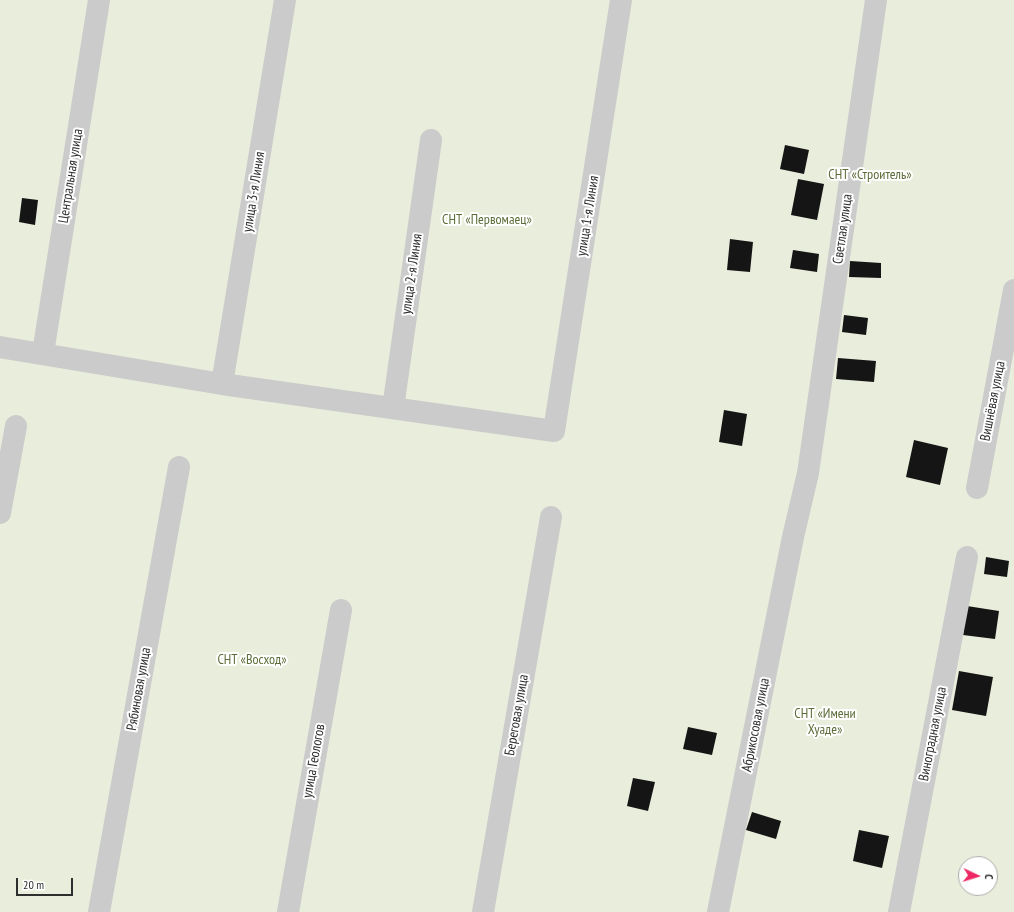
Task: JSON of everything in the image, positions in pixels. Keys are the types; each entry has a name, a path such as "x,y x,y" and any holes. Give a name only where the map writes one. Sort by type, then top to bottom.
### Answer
{"street":[{"name":"Центральная улица","path":"42,353 99,0"},
{"name":"улица 3-я Линия","path":"222,384 285,0"},
{"name":"улица 1-я Линия","path":"393,408 554,431 621,0"},
{"name":"Светлая улица","path":"793,537 808,473 876,0"},
{"name":"улица 2-я Линия","path":"393,408 431,140"},
{"name":"Вишнёвая улица","path":"977,488 1014,290"},
{"path":"0,347 222,384 393,408"},
{"path":"0,513 16,426"},
{"name":"Рябиновая улица","path":"99,912 179,467"},
{"name":"Береговая улица","path":"482,912 551,517"},
{"name":"Абрикосовая улица","path":"718,912 793,537"},
{"name":"Виноградная улица","path":"899,912 967,557"},
{"name":"улица Геологов","path":"288,912 341,610"}],"green space":[{"path":"0,0 1014,0 1014,912 0,912"}],"building":[{"path":"785,145 809,150 804,174 780,169"},
{"path":"798,179 824,184 817,220 791,215"},
{"path":"22,198 38,200 35,225 19,222"},
{"path":"730,239 753,242 750,272 727,270"},
{"path":"793,250 819,254 817,272 790,268"},
{"path":"850,261 881,263 881,278 849,277"},
{"path":"844,315 868,318 866,335 842,332"},
{"path":"838,358 876,361 874,382 836,379"},
{"path":"724,410 747,414 742,446 719,442"},
{"path":"914,440 948,448 940,485 906,477"},
{"path":"986,557 1009,561 1007,577 984,574"},
{"path":"967,606 999,611 995,639 963,635"},
{"path":"959,671 993,677 986,716 952,710"},
{"path":"688,727 717,733 712,755 683,749"},
{"path":"633,778 655,782 648,811 627,806"},
{"path":"752,812 781,821 776,839 746,830"},
{"path":"859,830 889,836 882,868 853,861"}],"park label":[{"name":"СНТ «Строитель»","path":"870,175"},
{"name":"СНТ «Первомаец»","path":"487,220"},
{"name":"СНТ «Восход»","path":"252,660"},
{"name":"СНТ «Имени Хуаде»","path":"825,722"}]}
